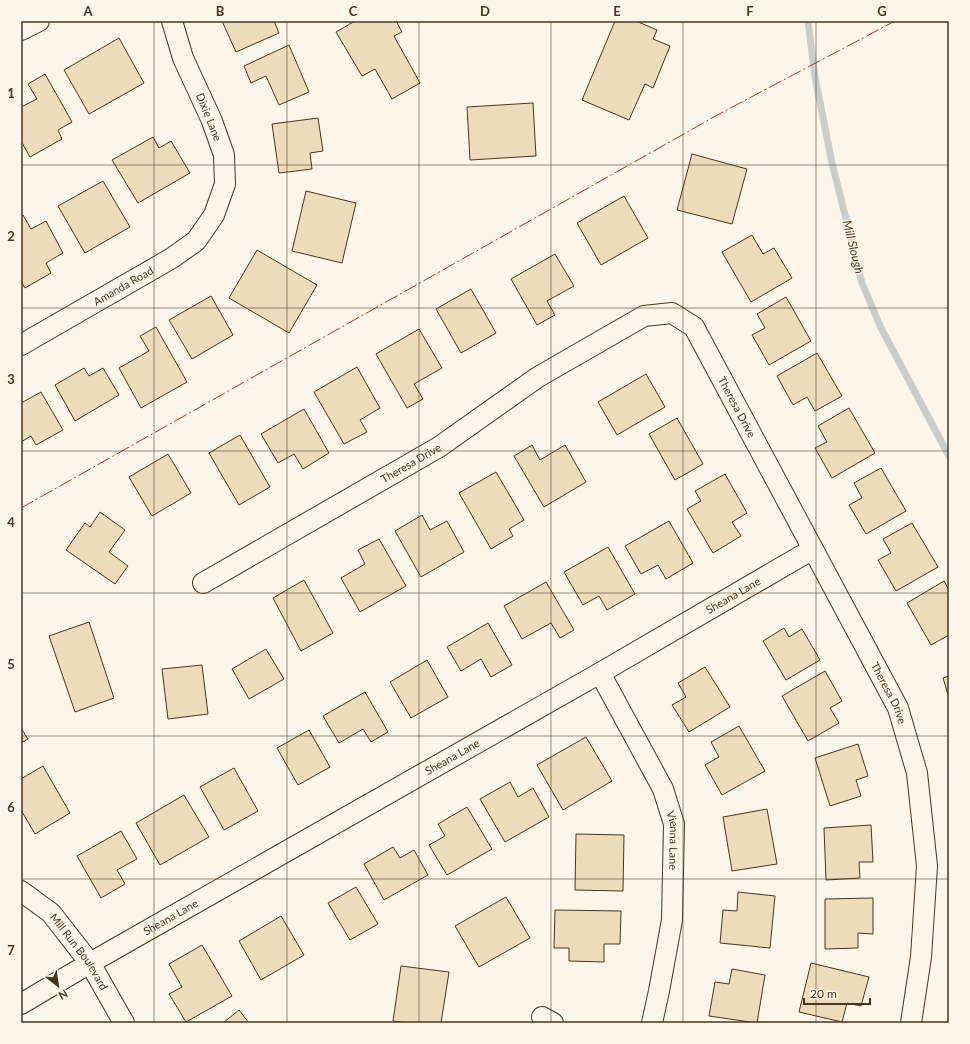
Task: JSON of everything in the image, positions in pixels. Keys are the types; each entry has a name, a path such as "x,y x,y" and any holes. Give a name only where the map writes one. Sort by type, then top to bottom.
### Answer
{"street":[{"path":"21,30 39,21"},
{"name":"Dixie Lane","path":"172,21 184,58 212,120 224,155 225,184 214,215"},
{"name":"Amanda Road","path":"21,345 172,258 196,241 214,215"},
{"name":"Theresa Drive","path":"203,583 438,447 538,377 644,316 672,313 694,327 898,708 916,773 927,866 922,957 912,1023"},
{"name":"Sheana Lane","path":"21,1004 90,963 600,673 813,549"},
{"name":"Vienna Lane","path":"600,673 663,789 674,824 672,920 652,1023"},
{"name":"Mill Run Boulevard","path":"21,891 51,913 90,963 124,1023"}],"building":[{"path":"222,21 274,21 279,33 236,52"},
{"path":"355,21 396,21 402,32 394,36 420,83 392,99 375,69 362,76 336,32"},
{"path":"615,21 636,21 657,30 653,39 670,46 653,88 645,84 629,120 582,100"},
{"path":"119,38 144,83 89,114 64,70"},
{"path":"289,45 309,92 279,105 266,76 251,83 244,66"},
{"path":"45,74 72,122 58,130 62,139 30,157 21,141 21,107 37,99 28,84"},
{"path":"533,103 536,156 470,160 467,107"},
{"path":"318,118 323,151 310,153 312,169 279,173 272,124"},
{"path":"153,137 159,148 171,141 190,173 138,203 112,160"},
{"path":"692,154 747,169 732,224 677,210"},
{"path":"103,181 130,227 85,253 58,206"},
{"path":"306,191 356,203 342,263 292,251"},
{"path":"624,196 648,238 601,265 577,223"},
{"path":"23,215 31,229 46,221 63,253 46,263 51,273 25,288 21,281 21,217"},
{"path":"752,235 763,254 774,248 792,278 751,302 722,252"},
{"path":"257,250 317,285 289,333 229,298"},
{"path":"555,254 574,286 547,301 555,315 537,325 511,279"},
{"path":"471,289 496,333 461,353 436,309"},
{"path":"211,296 233,335 192,359 169,320"},
{"path":"786,297 811,341 769,365 752,335 765,328 757,314"},
{"path":"156,327 187,382 141,408 119,368 149,351 140,336"},
{"path":"419,329 442,368 414,384 423,399 407,408 376,354"},
{"path":"817,353 842,396 815,411 807,397 793,405 777,376"},
{"path":"357,367 380,408 360,420 367,432 344,444 314,392"},
{"path":"84,368 89,376 103,368 119,395 75,421 55,385"},
{"path":"646,374 665,407 617,435 598,402"},
{"path":"41,392 63,430 36,445 31,436 21,442 21,403"},
{"path":"849,408 875,453 832,478 815,448 827,442 818,426"},
{"path":"304,409 329,453 303,469 294,454 278,463 261,434"},
{"path":"677,418 703,464 675,480 649,434"},
{"path":"240,435 270,487 239,505 209,453"},
{"path":"532,445 540,460 565,445 586,482 544,507 514,456"},
{"path":"168,454 191,493 152,516 129,477"},
{"path":"881,468 906,511 866,534 849,505 862,498 854,483"},
{"path":"496,472 524,520 509,529 513,536 491,549 459,493"},
{"path":"725,474 747,513 732,522 741,536 713,553 687,509 701,501 695,491"},
{"path":"100,512 125,530 109,552 128,566 115,584 66,550 85,523 90,527"},
{"path":"422,515 430,530 447,521 464,552 421,577 395,531"},
{"path":"669,521 693,563 666,579 658,565 641,574 625,546"},
{"path":"912,523 938,567 896,591 878,560 891,553 883,539"},
{"path":"379,539 406,586 360,612 341,578 365,564 358,550"},
{"path":"608,547 635,594 607,610 599,596 583,605 564,572"},
{"path":"304,580 333,633 301,651 273,598"},
{"path":"944,581 949,590 949,635 931,645 907,603"},
{"path":"546,582 574,630 560,638 551,623 522,639 504,606"},
{"path":"89,622 114,698 75,712 49,636"},
{"path":"488,623 512,665 491,677 481,659 461,671 447,647"},
{"path":"784,628 789,637 802,629 820,660 786,680 763,641"},
{"path":"266,649 284,679 249,699 232,669"},
{"path":"427,660 448,697 411,718 390,682"},
{"path":"202,665 208,714 168,719 162,669"},
{"path":"705,667 730,707 689,732 672,705 686,697 678,683"},
{"path":"825,671 842,701 830,708 839,723 808,741 782,696"},
{"path":"949,676 949,698 943,678"},
{"path":"365,692 388,732 371,742 363,729 339,743 323,716"},
{"path":"739,726 765,771 722,795 705,765 719,757 711,742"},
{"path":"21,728 28,739 21,743"},
{"path":"309,730 330,767 298,785 277,748"},
{"path":"586,737 612,781 563,810 537,765"},
{"path":"858,744 868,776 856,780 861,796 830,806 815,758"},
{"path":"43,766 70,813 35,834 21,810 21,779"},
{"path":"234,768 258,811 224,830 200,787"},
{"path":"510,782 518,797 533,788 549,817 505,842 480,799"},
{"path":"184,795 209,837 160,865 136,823"},
{"path":"467,807 492,849 447,875 429,845 445,836 438,824"},
{"path":"767,809 777,864 732,871 723,817"},
{"path":"871,825 873,862 859,862 860,878 826,880 824,828"},
{"path":"121,831 137,859 117,870 125,884 101,898 77,856"},
{"path":"576,834 624,835 623,891 575,890"},
{"path":"393,847 400,858 414,850 428,875 384,900 364,864"},
{"path":"356,887 378,924 350,940 328,903"},
{"path":"738,892 775,896 770,948 720,943 723,910 737,911"},
{"path":"506,897 530,938 479,967 455,926"},
{"path":"873,898 873,934 858,933 858,948 825,949 825,899"},
{"path":"555,910 621,911 620,944 604,944 604,962 569,961 569,948 554,948"},
{"path":"281,916 304,955 261,980 239,941"},
{"path":"202,945 232,996 186,1022 169,994 182,987 169,964"},
{"path":"811,963 869,977 861,1006 847,1003 842,1022 799,1012"},
{"path":"401,966 449,972 441,1023 407,1023 393,1021"},
{"path":"732,969 765,975 757,1023 709,1016 715,982 729,984"},
{"path":"239,1010 249,1023 223,1023"}],"waterway":[{"name":"Mill Slough","path":"808,21 815,77 832,163 862,283 881,328 949,456"}],"power":[{"path":"21,508 721,113 895,21"}]}
